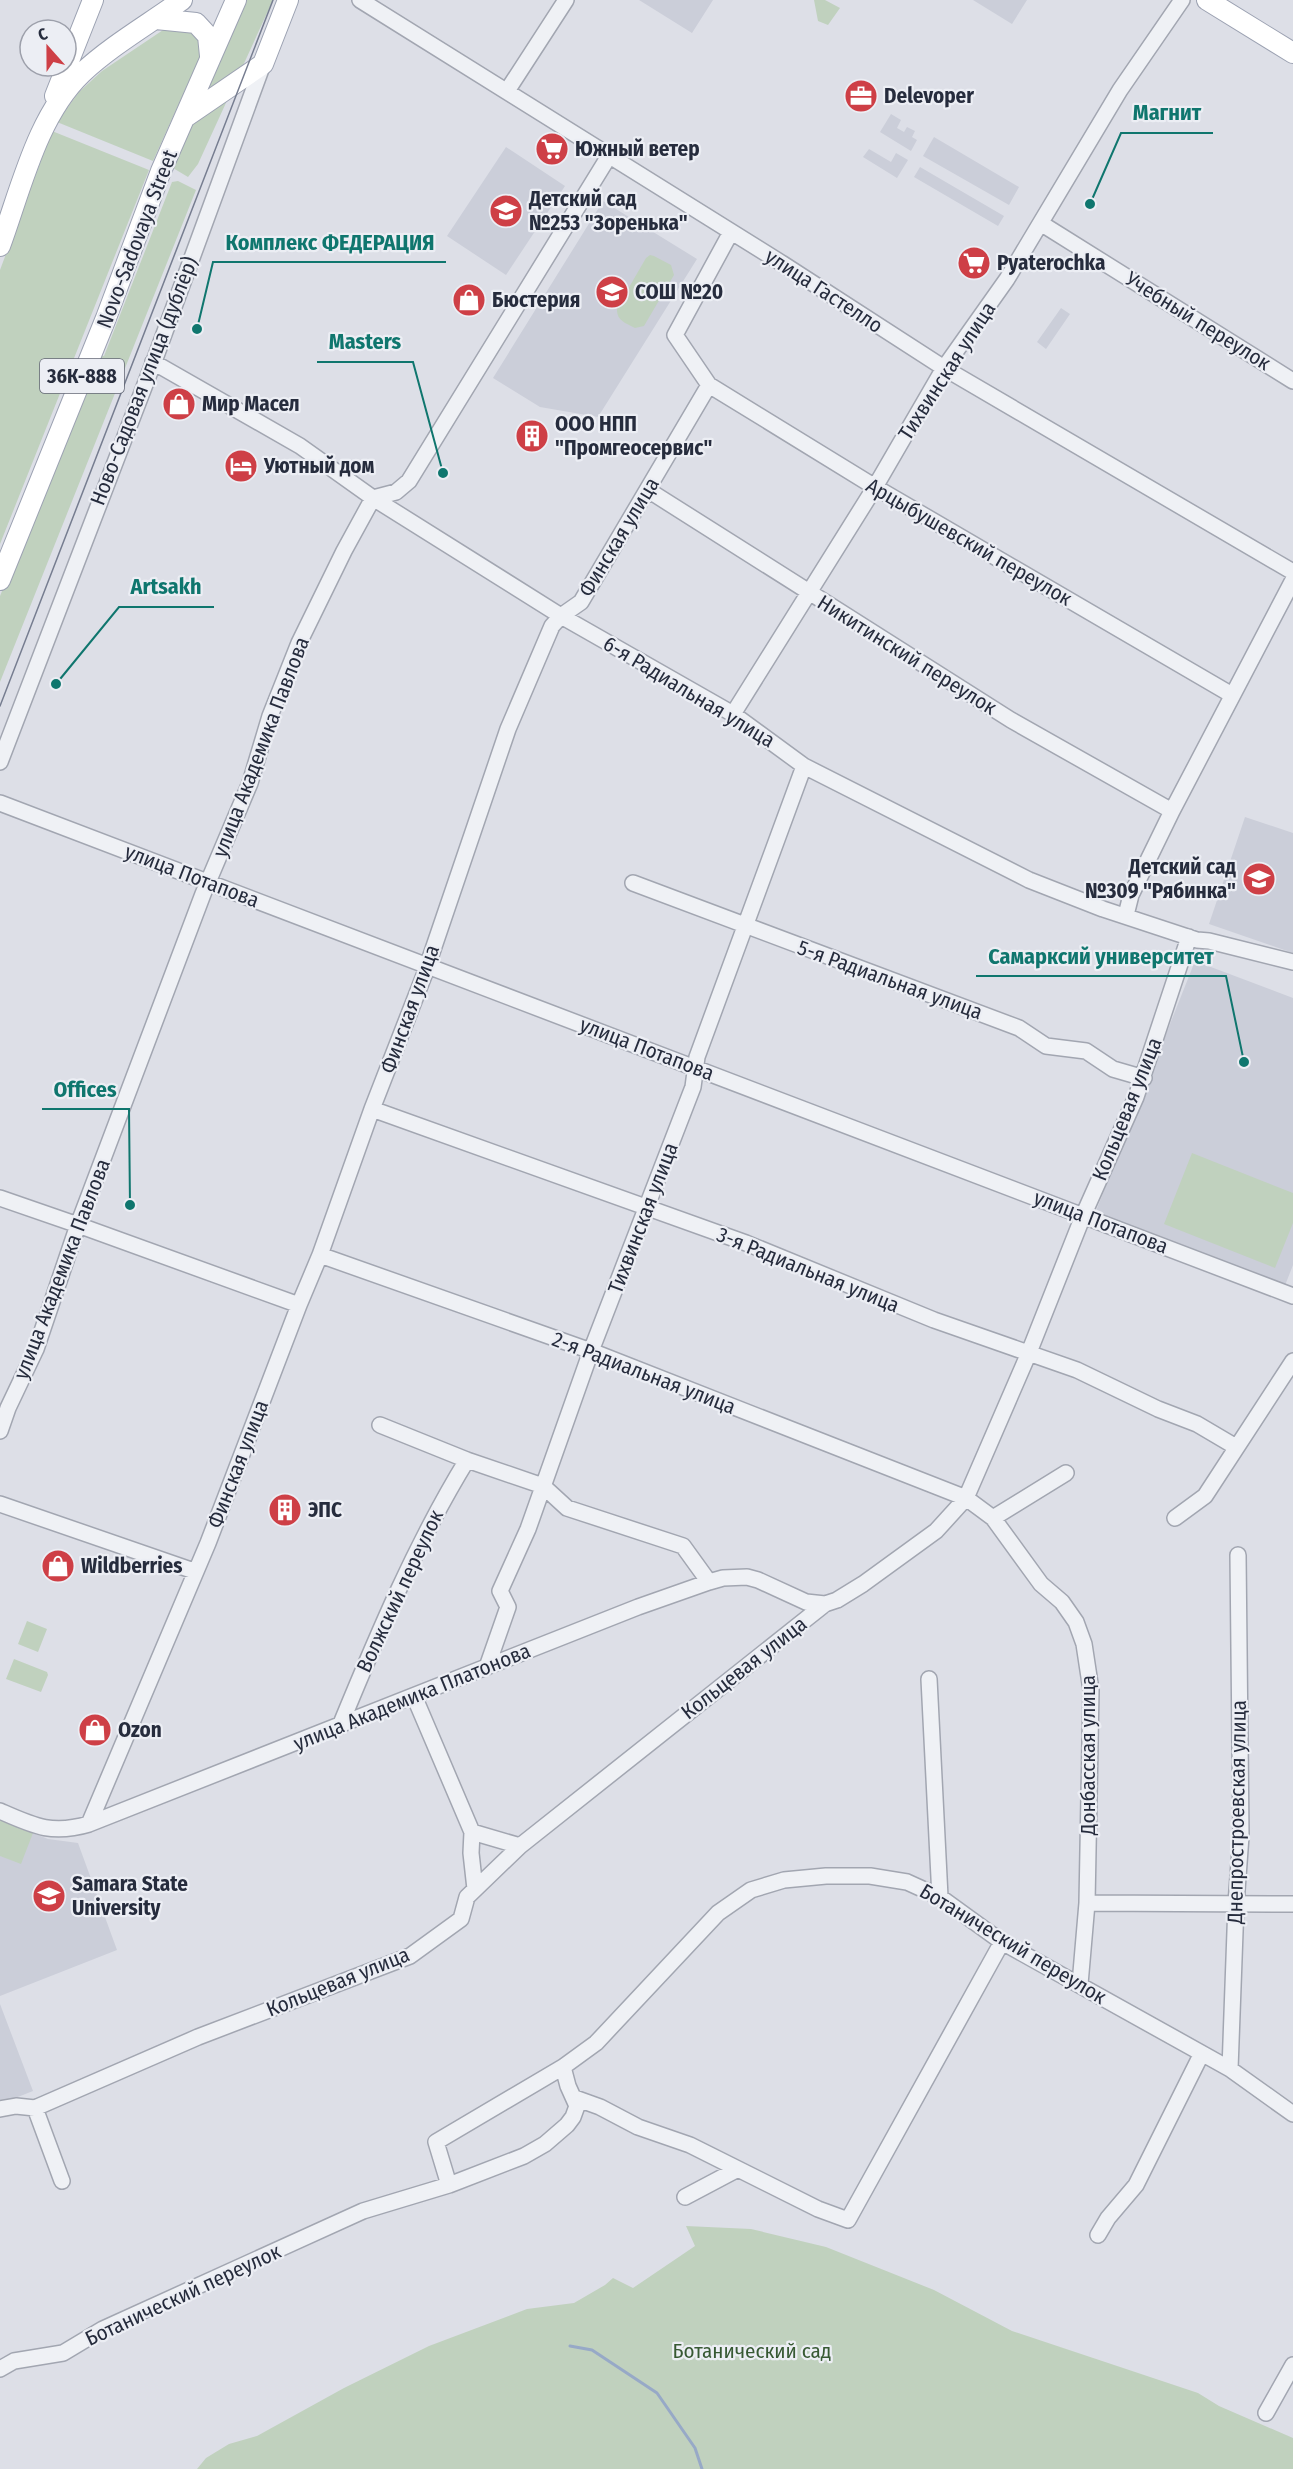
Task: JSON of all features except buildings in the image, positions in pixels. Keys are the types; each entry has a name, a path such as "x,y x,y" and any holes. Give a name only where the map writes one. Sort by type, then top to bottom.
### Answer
{"main road":[{"path":"0,246 5,221 93,0"},
{"path":"45,124 68,89 82,74 115,46 182,0"},
{"name":"Novo-Sadovaya Street","path":"0,580 106,318 161,171 236,0"},
{"name":"Ново-Садовая улица (дублёр)","path":"263,64 288,0"},
{"path":"1208,0 1293,53"},
{"path":"156,19 196,22 208,36 210,56"},
{"path":"187,116 263,64"}],"street":[{"name":"улица Гастелло","path":"360,0 944,368 1293,572"},
{"path":"507,91 566,0"},
{"name":"Тихвинская улица","path":"733,714 875,487 944,368 1007,279 1042,224 1120,90 1182,0"},
{"name":"Ново-Садовая улица (дублёр)","path":"0,762 153,362 263,64"},
{"path":"373,498 396,492 409,481 609,156"},
{"name":"Учебный переулок","path":"1042,224 1293,381"},
{"path":"709,385 675,335 731,232"},
{"name":"6-я Радиальная улица","path":"153,362 300,446 373,498 561,616 733,714 804,765 1029,880 1103,909 1189,937 1293,962"},
{"name":"Арцыбушевский переулок","path":"709,385 875,487 1232,695"},
{"name":"Финская улица","path":"89,1824 194,1571 208,1543 298,1305 320,1255 372,1109 427,966 508,729 552,626 561,616 581,602 709,385"},
{"name":"Никитинский переулок","path":"648,490 1011,720 1172,811"},
{"name":"улица Академика Павлова","path":"0,1431 8,1408 36,1349 78,1224 208,882 250,783 270,716 299,643 373,498"},
{"path":"1126,915 1131,895 1172,811 1293,580"},
{"name":"Тихвинская улица","path":"487,1667 508,1607 500,1591 528,1530 591,1352 693,1087 697,1057 804,765"},
{"name":"улица Потапова","path":"0,803 1293,1296"},
{"name":"5-я Радиальная улица","path":"633,883 1019,1028 1046,1046 1086,1051 1113,1069 1144,1078"},
{"name":"Кольцевая улица","path":"0,2109 16,2106 35,2108 198,2037 410,1956 461,1919 467,1897 520,1846 825,1604 837,1600 863,1584 936,1531 966,1498 1028,1355 1083,1216 1144,1078 1189,937"},
{"name":"3-я Радиальная улица","path":"372,1109 746,1243 934,1320 1013,1347 1028,1355 1077,1370 1158,1410 1197,1424 1236,1447"},
{"path":"0,1198 78,1224 298,1305"},
{"name":"2-я Радиальная улица","path":"320,1255 591,1352 966,1498"},
{"path":"1175,1518 1205,1496 1293,1361"},
{"path":"380,1425 467,1460 543,1486 567,1508 683,1546 709,1582"},
{"name":"Волжский переулок","path":"340,1726 372,1649 443,1500 467,1460"},
{"path":"993,1518 1066,1473"},
{"name":"Донбасская улица","path":"966,1498 993,1518 1041,1584 1062,1602 1076,1622 1084,1644 1091,1690 1087,1903 1080,1984"},
{"path":"0,1504 194,1571"},
{"name":"Днепростроевская улица","path":"1230,2070 1236,1904 1241,1836 1239,1555"},
{"name":"улица Академика Платонова","path":"0,1811 41,1828 57,1830 89,1824 638,1606 723,1578 747,1577 806,1602 825,1604"},
{"path":"929,1680 940,1897"},
{"path":"414,1696 472,1832 471,1853 475,1889"},
{"path":"472,1832 520,1846"},
{"name":"Ботанический переулок","path":"449,2185 436,2142 563,2067 597,2043 718,1913 751,1890 784,1880 826,1876 870,1876 907,1882 940,1897 1002,1942 1230,2070 1293,2115"},
{"path":"1087,1903 1293,1904"},
{"path":"563,2067 568,2086 575,2098 600,2107 638,2127 690,2145 818,2209 848,2220 1002,1942"},
{"path":"1098,2235 1108,2218 1136,2185 1201,2055"},
{"name":"Ботанический переулок","path":"0,2369 14,2361 63,2353 103,2329 363,2211 449,2185 524,2156 545,2144 573,2117 577,2106 575,2098"},
{"path":"35,2108 62,2181"},
{"path":"685,2197 736,2170"},
{"path":"1266,2413 1293,2365"}],"shaded area":[{"path":"639,0 713,0 692,33"},
{"path":"973,0 1027,0 1012,24"},
{"path":"891,114 901,120 897,128 904,132 907,127 915,131 912,137 917,140 911,151 880,132"},
{"path":"934,137 1019,187 1009,205 923,156"},
{"name":"Детский сад №253 \"Зоренька\"","path":"506,147 565,186 506,275 447,236"},
{"path":"869,149 891,162 896,153 908,160 897,178 863,157"},
{"path":"920,167 1004,216 998,226 914,177"},
{"name":"СОШ №20","path":"603,201 697,259 598,417 540,407 493,378"},
{"path":"1061,308 1070,314 1046,349 1037,342"},
{"name":"Детский сад №309 \"Рябинка\"","path":"1245,817 1293,833 1293,953 1209,924"},
{"path":"1195,961 1293,998 1293,1265 1284,1288 1094,1216"},
{"name":"Samara State University","path":"0,1820 48,1839 78,1843 117,1950 0,1996"},
{"path":"0,2004 33,2091 0,2104"}],"green space":[{"path":"243,0 273,0 198,164 188,177 173,168"},
{"path":"814,0 825,0 840,8 828,25 818,21"},
{"path":"172,24 198,32 204,48 153,161 57,122 79,92 102,71"},
{"path":"52,131 149,170 0,544 0,270"},
{"path":"178,181 196,190 0,682 0,596 99,355 104,356 172,182"},
{"path":"650,255 671,265 674,275 644,326 635,328 620,318 617,308 646,258"},
{"path":"1192,1153 1293,1193 1293,1223 1275,1268 1164,1224"},
{"path":"27,1621 47,1629 38,1652 18,1644"},
{"path":"14,1659 47,1672 48,1675 41,1692 6,1679"},
{"path":"0,1820 33,1833 21,1864 0,1856"},
{"name":"Ботанический сад","path":"686,2226 751,2229 826,2247 934,2290 1012,2331 1198,2393 1219,2406 1293,2438 1293,2469 197,2469 206,2458 229,2444 257,2436 344,2388 429,2346 527,2309 574,2303 613,2278 633,2288 695,2246"}],"waterway":[{"path":"570,2346 592,2350 657,2393 695,2448 702,2469"}],"tram line":[{"path":"0,706 273,0"}],"place":[{"name":"Delevoper","path":"861,96"},
{"name":"Южный ветер","path":"552,149"},
{"name":"Магнит","path":"1090,204"},
{"name":"Детский сад №253 \"Зоренька\"","path":"506,211"},
{"name":"Pyaterochka","path":"974,263"},
{"name":"СОШ №20","path":"612,292"},
{"name":"Бюстерия","path":"469,300"},
{"name":"Комплекс ФЕДЕРАЦИЯ","path":"197,329"},
{"name":"Мир Масел","path":"179,404"},
{"name":"ООО НПП \"Промгеосервис\"","path":"532,436"},
{"name":"Уютный дом","path":"241,466"},
{"name":"Masters","path":"443,473"},
{"name":"Аrtsakh","path":"56,684"},
{"name":"Детский сад №309 \"Рябинка\"","path":"1259,879"},
{"name":"Самарксий университет","path":"1244,1062"},
{"name":"Offices","path":"130,1205"},
{"name":"ЭПС","path":"285,1510"},
{"name":"Wildberries","path":"58,1566"},
{"name":"Ozon","path":"95,1730"},
{"name":"Samara State University","path":"49,1896"}]}
